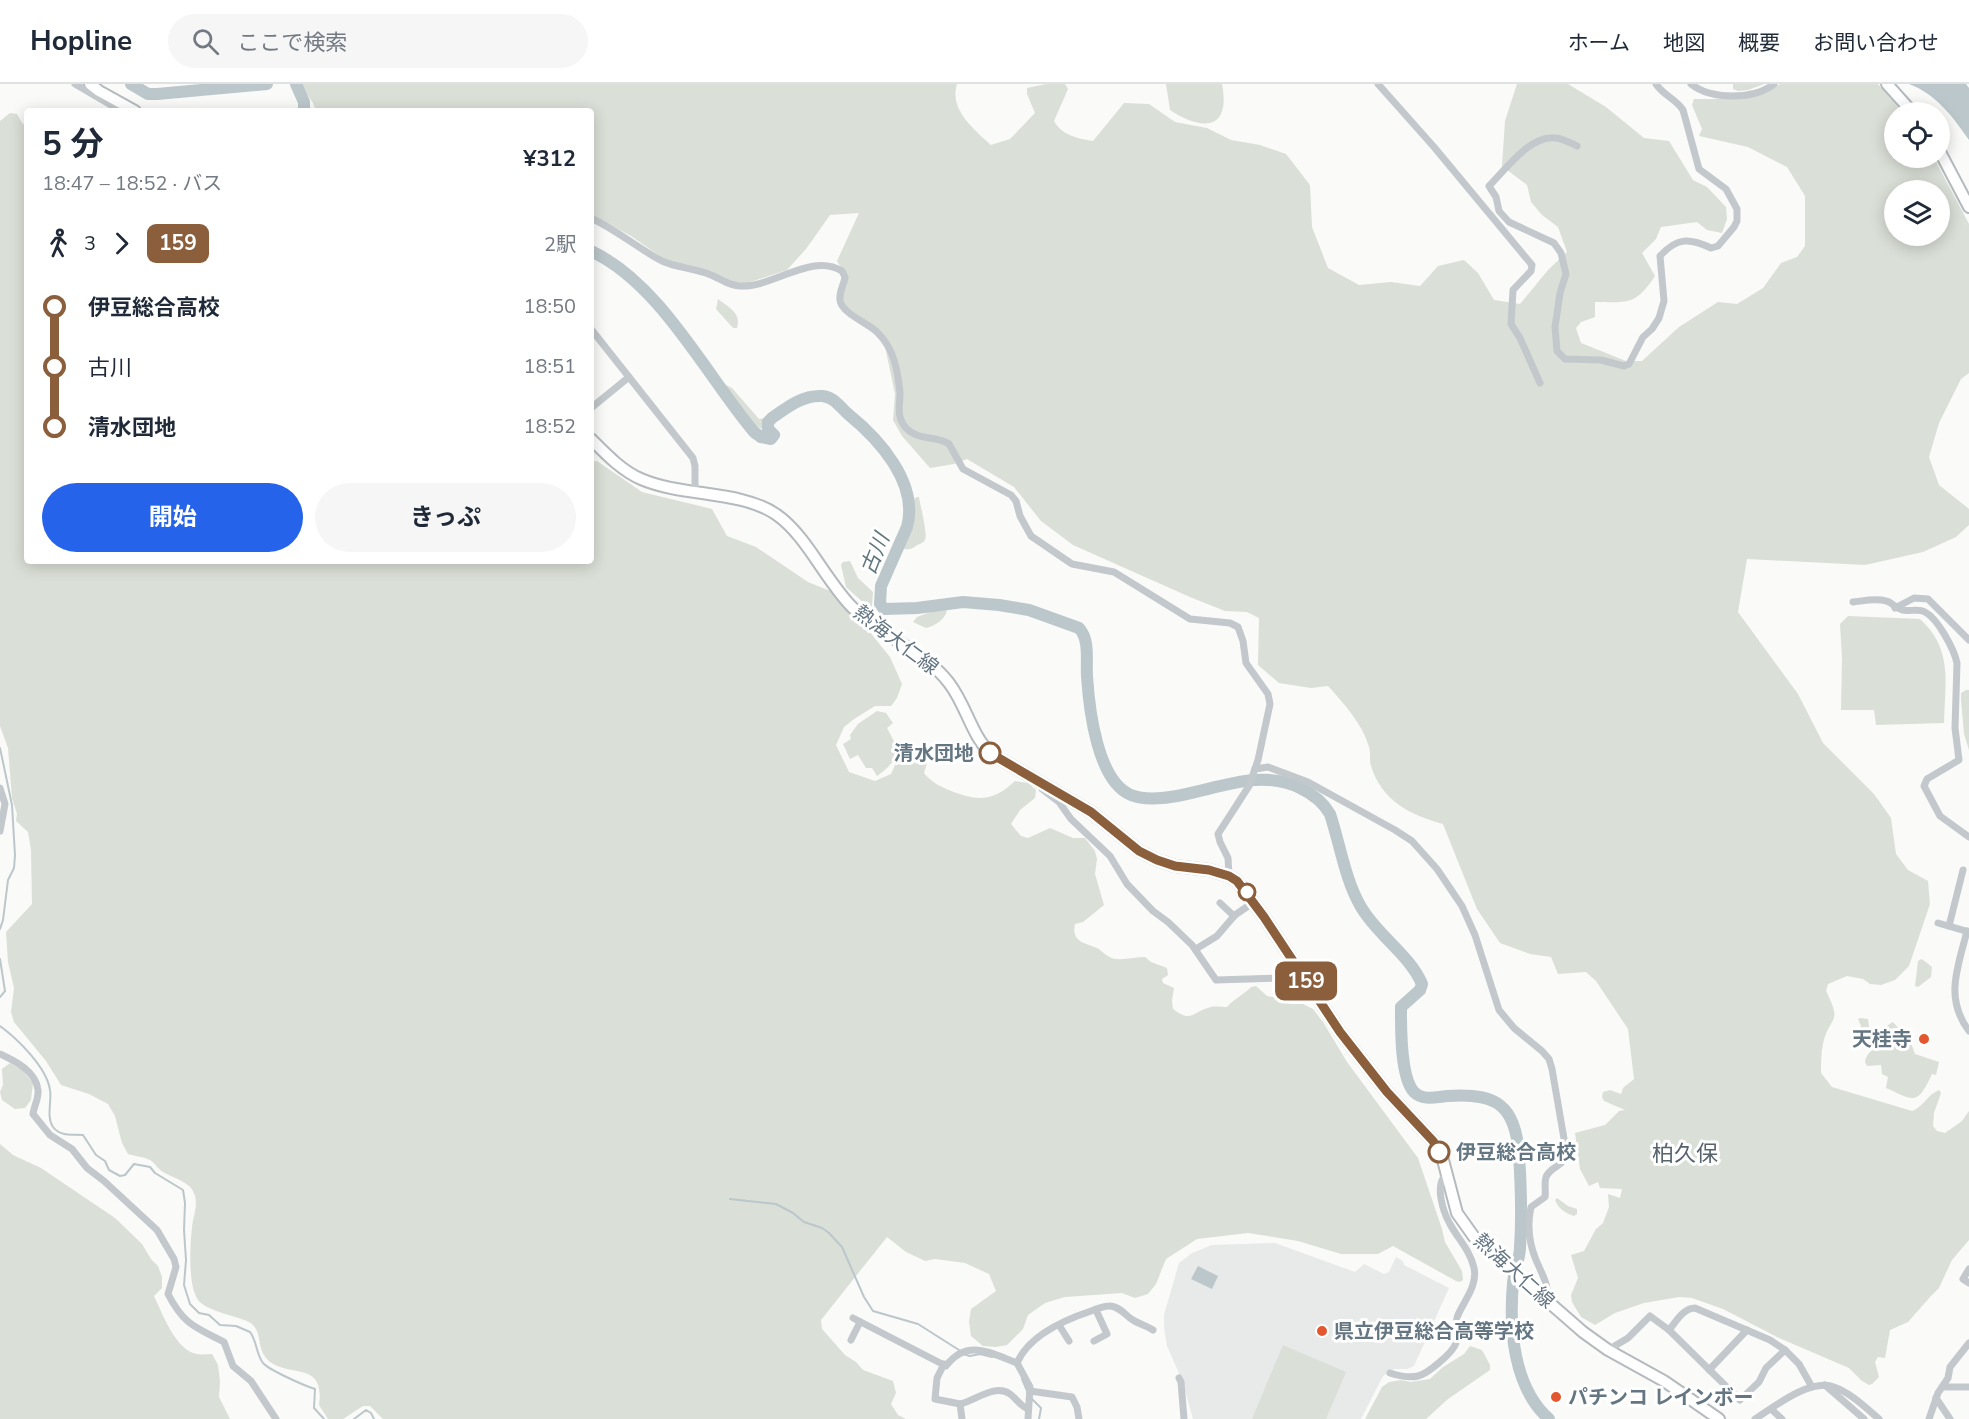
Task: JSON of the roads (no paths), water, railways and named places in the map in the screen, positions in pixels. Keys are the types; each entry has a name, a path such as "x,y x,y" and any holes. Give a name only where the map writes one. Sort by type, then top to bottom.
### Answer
{"main road":[{"path":"90,84 99,92 129,108"},
{"path":"1887,84 1903,102"},
{"path":"1948,168 1969,207"},
{"name":"熱海大仁線","path":"594,442 607,455 640,479 694,493 757,505 769,510 786,522 853,608 880,630 934,666 949,682 963,704 980,743 996,758 1091,812 1139,851 1175,866 1209,870 1229,876 1245,889 1361,1060 1413,1122 1433,1141 1443,1160 1445,1176 1456,1213 1474,1237 1583,1332 1608,1350 1664,1381 1719,1419"}],"street":[{"path":"75,84 116,108"},
{"path":"1378,84 1533,265 1531,272 1513,290 1511,324 1520,338 1540,383"},
{"path":"1577,146 1557,138 1543,138 1531,144 1489,186 1496,197 1499,210 1509,222 1554,243 1561,253 1566,274 1560,293 1555,327 1557,351 1565,359 1601,360 1623,366 1629,364 1643,337 1659,318 1664,301 1660,256 1676,243 1693,240 1711,248 1718,246 1737,221 1737,209 1726,189 1699,169 1683,110 1679,104 1660,91 1656,84"},
{"path":"1692,84 1706,93 1721,96 1749,94 1769,88 1774,84"},
{"path":"594,219 663,261 711,275 737,286 774,279 816,265 826,264 842,271 845,277 840,304 877,332 888,346 894,360 900,392 900,419 907,429 926,439 946,441 963,468 1011,495 1016,501 1020,516 1031,536 1065,560 1080,567 1114,573 1190,619 1230,623 1240,629 1246,663 1268,694 1270,704 1249,786 1218,834 1228,858 1229,876"},
{"path":"594,333 693,458 694,493"},
{"path":"594,406 629,377"},
{"path":"1895,608 1914,598 1928,599 1969,640"},
{"path":"1853,602 1881,600 1888,601 1895,608 1908,611 1922,610 1939,626 1955,653 1957,663 1955,728 1959,760 1928,779 1924,786 1940,816 1969,837"},
{"path":"1254,769 1268,767 1308,782 1412,841 1437,869 1462,906 1475,935 1499,1010 1514,1028 1549,1059 1568,1156 1564,1163 1549,1172 1545,1181 1545,1197 1531,1207 1529,1219 1530,1243 1549,1290 1548,1301"},
{"path":"1040,783 1042,789 1059,802 1075,824 1110,856 1127,884 1196,949 1214,977 1220,981 1279,978 1301,973"},
{"path":"0,788 5,804 0,831"},
{"path":"1949,926 1963,870"},
{"path":"1196,949 1217,936 1234,916 1254,902"},
{"path":"1220,903 1234,916"},
{"path":"1938,923 1968,931 1953,987 1959,1013 1969,1031"},
{"path":"0,1054 17,1062 34,1079 38,1089 33,1114 50,1135 72,1149 87,1168 157,1230 174,1259 176,1267 168,1294 176,1310 189,1324 224,1342 233,1366 251,1381 276,1419"},
{"path":"1390,1373 1397,1376 1419,1376 1450,1352 1455,1344 1458,1314 1472,1287 1474,1267 1461,1239 1449,1224 1444,1205 1440,1182 1445,1176"},
{"path":"1969,1269 1963,1279 1969,1283"},
{"path":"1017,1363 1034,1340 1059,1324 1112,1306 1135,1322 1153,1330"},
{"path":"1669,1330 1685,1311 1691,1308 1747,1330 1770,1340 1792,1355 1812,1387"},
{"path":"1094,1341 1107,1334 1096,1310"},
{"path":"1608,1350 1628,1338 1650,1316 1669,1330 1740,1400 1759,1382 1766,1368 1785,1350"},
{"path":"851,1340 857,1320 946,1366 959,1353 970,1349 988,1352 1017,1363 1030,1387 1028,1419"},
{"path":"1059,1324 1069,1341"},
{"path":"1709,1370 1747,1330"},
{"path":"1929,1419 1936,1398 1954,1361 1969,1343"},
{"path":"944,1364 937,1378 935,1399 960,1404 982,1395 1003,1391 1009,1393 1028,1409"},
{"path":"1179,1378 1184,1419"},
{"path":"1824,1385 1864,1419"},
{"path":"1755,1419 1812,1387 1824,1385 1836,1387 1879,1419"},
{"path":"1943,1386 1969,1387"},
{"path":"1030,1391 1072,1397 1077,1407 1078,1419"},
{"path":"1936,1398 1950,1419"},
{"path":"960,1404 962,1419"},
{"path":"1771,1409 1782,1419"}],"waterway":[{"name":"古川","path":"131,84 148,94 267,84"},
{"name":"古川","path":"296,84 304,102 304,108"},
{"name":"古川","path":"594,253 616,266 660,307 736,409 754,432 761,437 771,439 774,435 768,429 768,422 783,410 801,400 822,396 836,402 883,449 894,463 902,479 909,511 907,527 881,586 880,604 884,609 917,608 963,602 999,605 1029,610 1079,628 1085,638 1087,650 1088,690 1097,742 1110,775 1119,787 1131,795 1146,798 1179,796 1232,783 1266,780 1283,782 1300,788 1324,806 1330,814 1347,874 1361,907 1409,963 1422,984 1420,990 1401,1007 1402,1051 1409,1085 1418,1095 1426,1097 1463,1095 1487,1099 1497,1103 1511,1119 1518,1146 1521,1196 1520,1252 1513,1283 1512,1300 1513,1337 1516,1356 1528,1391 1537,1406 1549,1419"},
{"path":"0,748 12,805 15,855 14,868 8,880 0,929"},
{"path":"0,959 5,991 0,997"},
{"path":"0,1026 23,1046 48,1081 50,1119 56,1130 67,1134 83,1135 96,1155 105,1161 109,1170 120,1176 125,1175 134,1164 150,1167 155,1173 183,1190 186,1260 184,1285 190,1304 199,1313 209,1315 220,1325 236,1326 250,1332 263,1363 279,1374 315,1389 314,1408 324,1419"},
{"path":"730,1199 776,1204 804,1222 822,1228 842,1247 864,1297 873,1311 918,1324 959,1350"},
{"path":"963,1354 992,1357"},
{"path":"1022,1379 1028,1393"},
{"path":"1031,1398 1041,1408 1039,1419"},
{"path":"354,1419 366,1410 374,1419"}],"place":[{"name":"清水団地","path":"990,753"},
{"name":"天桂寺","path":"1924,1039"},
{"name":"伊豆総合高校","path":"1439,1152"},
{"name":"県立伊豆総合高等学校","path":"1322,1331"},
{"name":"パチンコ レインボー","path":"1556,1397"}],"district":[{"name":"柏久保","path":"1685,1154"}]}
